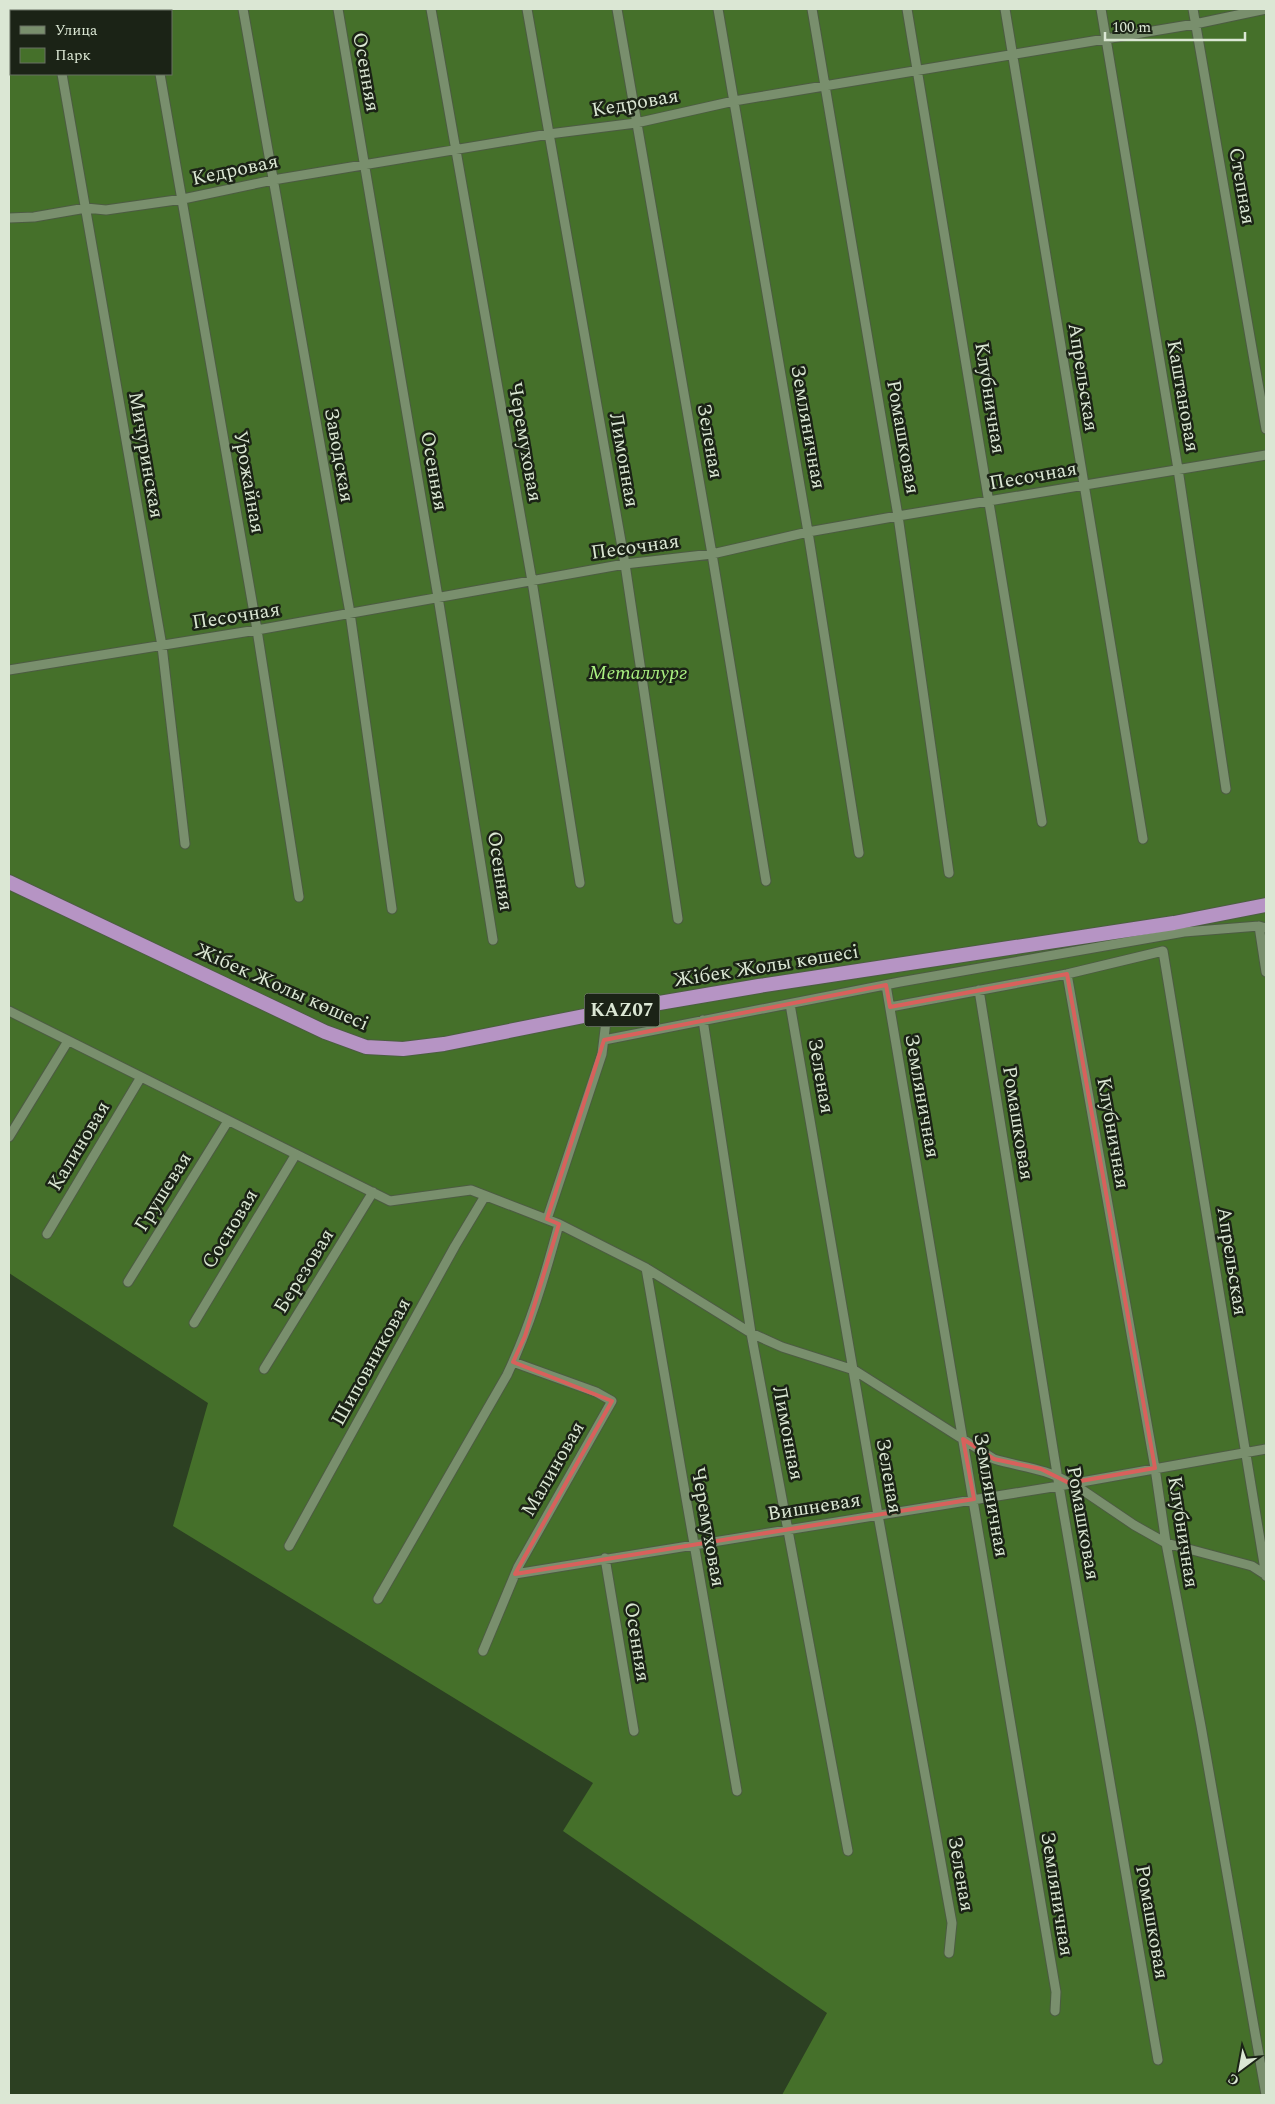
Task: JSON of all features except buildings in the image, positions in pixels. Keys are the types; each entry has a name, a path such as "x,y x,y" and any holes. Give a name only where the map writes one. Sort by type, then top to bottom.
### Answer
{"highway":[{"name":"Жібек Жолы көшесі","path":"9,882 325,1032 366,1047 403,1049 444,1044 606,1012 759,986 1174,923 1266,905"}],"street":[{"name":"Заводская","path":"243,9 350,613 392,909"},
{"name":"Осенняя","path":"338,9 438,597 493,940"},
{"name":"Черемуховая","path":"431,9 532,581 580,883"},
{"name":"Лимонная","path":"527,9 624,564 678,919"},
{"name":"Зеленая","path":"617,9 712,554 766,881"},
{"name":"Земляничная","path":"718,9 808,532 859,852"},
{"name":"Ромашковая","path":"812,9 898,516 949,873"},
{"name":"Клубничная","path":"907,9 1042,822"},
{"name":"Апрельская","path":"1005,9 1143,839"},
{"name":"Каштановая","path":"1101,9 1178,469 1226,789"},
{"name":"Степная","path":"1193,9 1266,429"},
{"name":"Кедровая","path":"9,218 34,217 86,208 106,210 183,198 364,164 549,134 636,123 734,101 1012,53 1196,24 1266,9"},
{"name":"Мичуринская","path":"62,75 162,646 184,844"},
{"name":"Урожайная","path":"160,75 257,630 299,897"},
{"name":"Песочная","path":"9,670 257,630 624,564 712,554 808,532 1266,455"},
{"path":"604,1040 886,985 1184,932 1262,927 1266,972"},
{"name":"Апрельская","path":"1067,974 1163,951 1266,1575"},
{"name":"Клубничная","path":"1067,974 1155,1468 1166,1543 1201,1726 1266,2095"},
{"path":"890,1007 1067,974"},
{"name":"Земляничная","path":"886,985 1056,1992 1055,2011"},
{"name":"Ромашковая","path":"979,990 1057,1475 1158,2060"},
{"name":"Зеленая","path":"790,1004 878,1515 952,1923 949,1953"},
{"path":"9,1011 390,1201 471,1190 559,1224 646,1268 751,1334 782,1347 854,1370 994,1459 1012,1465 1041,1469 1057,1475 1134,1525 1166,1543 1252,1566 1266,1575"},
{"path":"547,1219 602,1054 606,1012"},
{"name":"Лимонная","path":"703,1020 751,1334 848,1851"},
{"path":"9,1138 68,1041"},
{"name":"Калиновая","path":"47,1234 141,1077"},
{"name":"Грушевая","path":"128,1282 228,1121"},
{"name":"Сосновая","path":"194,1322 296,1154"},
{"name":"Березовая","path":"264,1369 373,1192"},
{"name":"Шиповниковая","path":"289,1546 450,1254 485,1196"},
{"path":"378,1599 514,1362 544,1282 559,1224"},
{"name":"Черемуховая","path":"646,1268 737,1791"},
{"name":"Малиновая","path":"483,1651 515,1574 612,1402 596,1392 514,1362"},
{"name":"Вишневая","path":"515,1574 788,1528 1059,1486 1266,1448"},
{"name":"Осенняя","path":"605,1558 634,1731"}],"highlighted area":[{"path":"1067,974 1155,1468 1069,1483 1041,1469 994,1459 963,1439 974,1499 515,1574 612,1401 513,1362 525,1336 559,1224 547,1219 604,1040 886,985 890,1007"}],"green space":[{"name":"Металлург","path":"9,9 1266,9 1266,2095 782,2095 827,2013 563,1831 593,1783 173,1526 208,1403 9,1273"}]}
